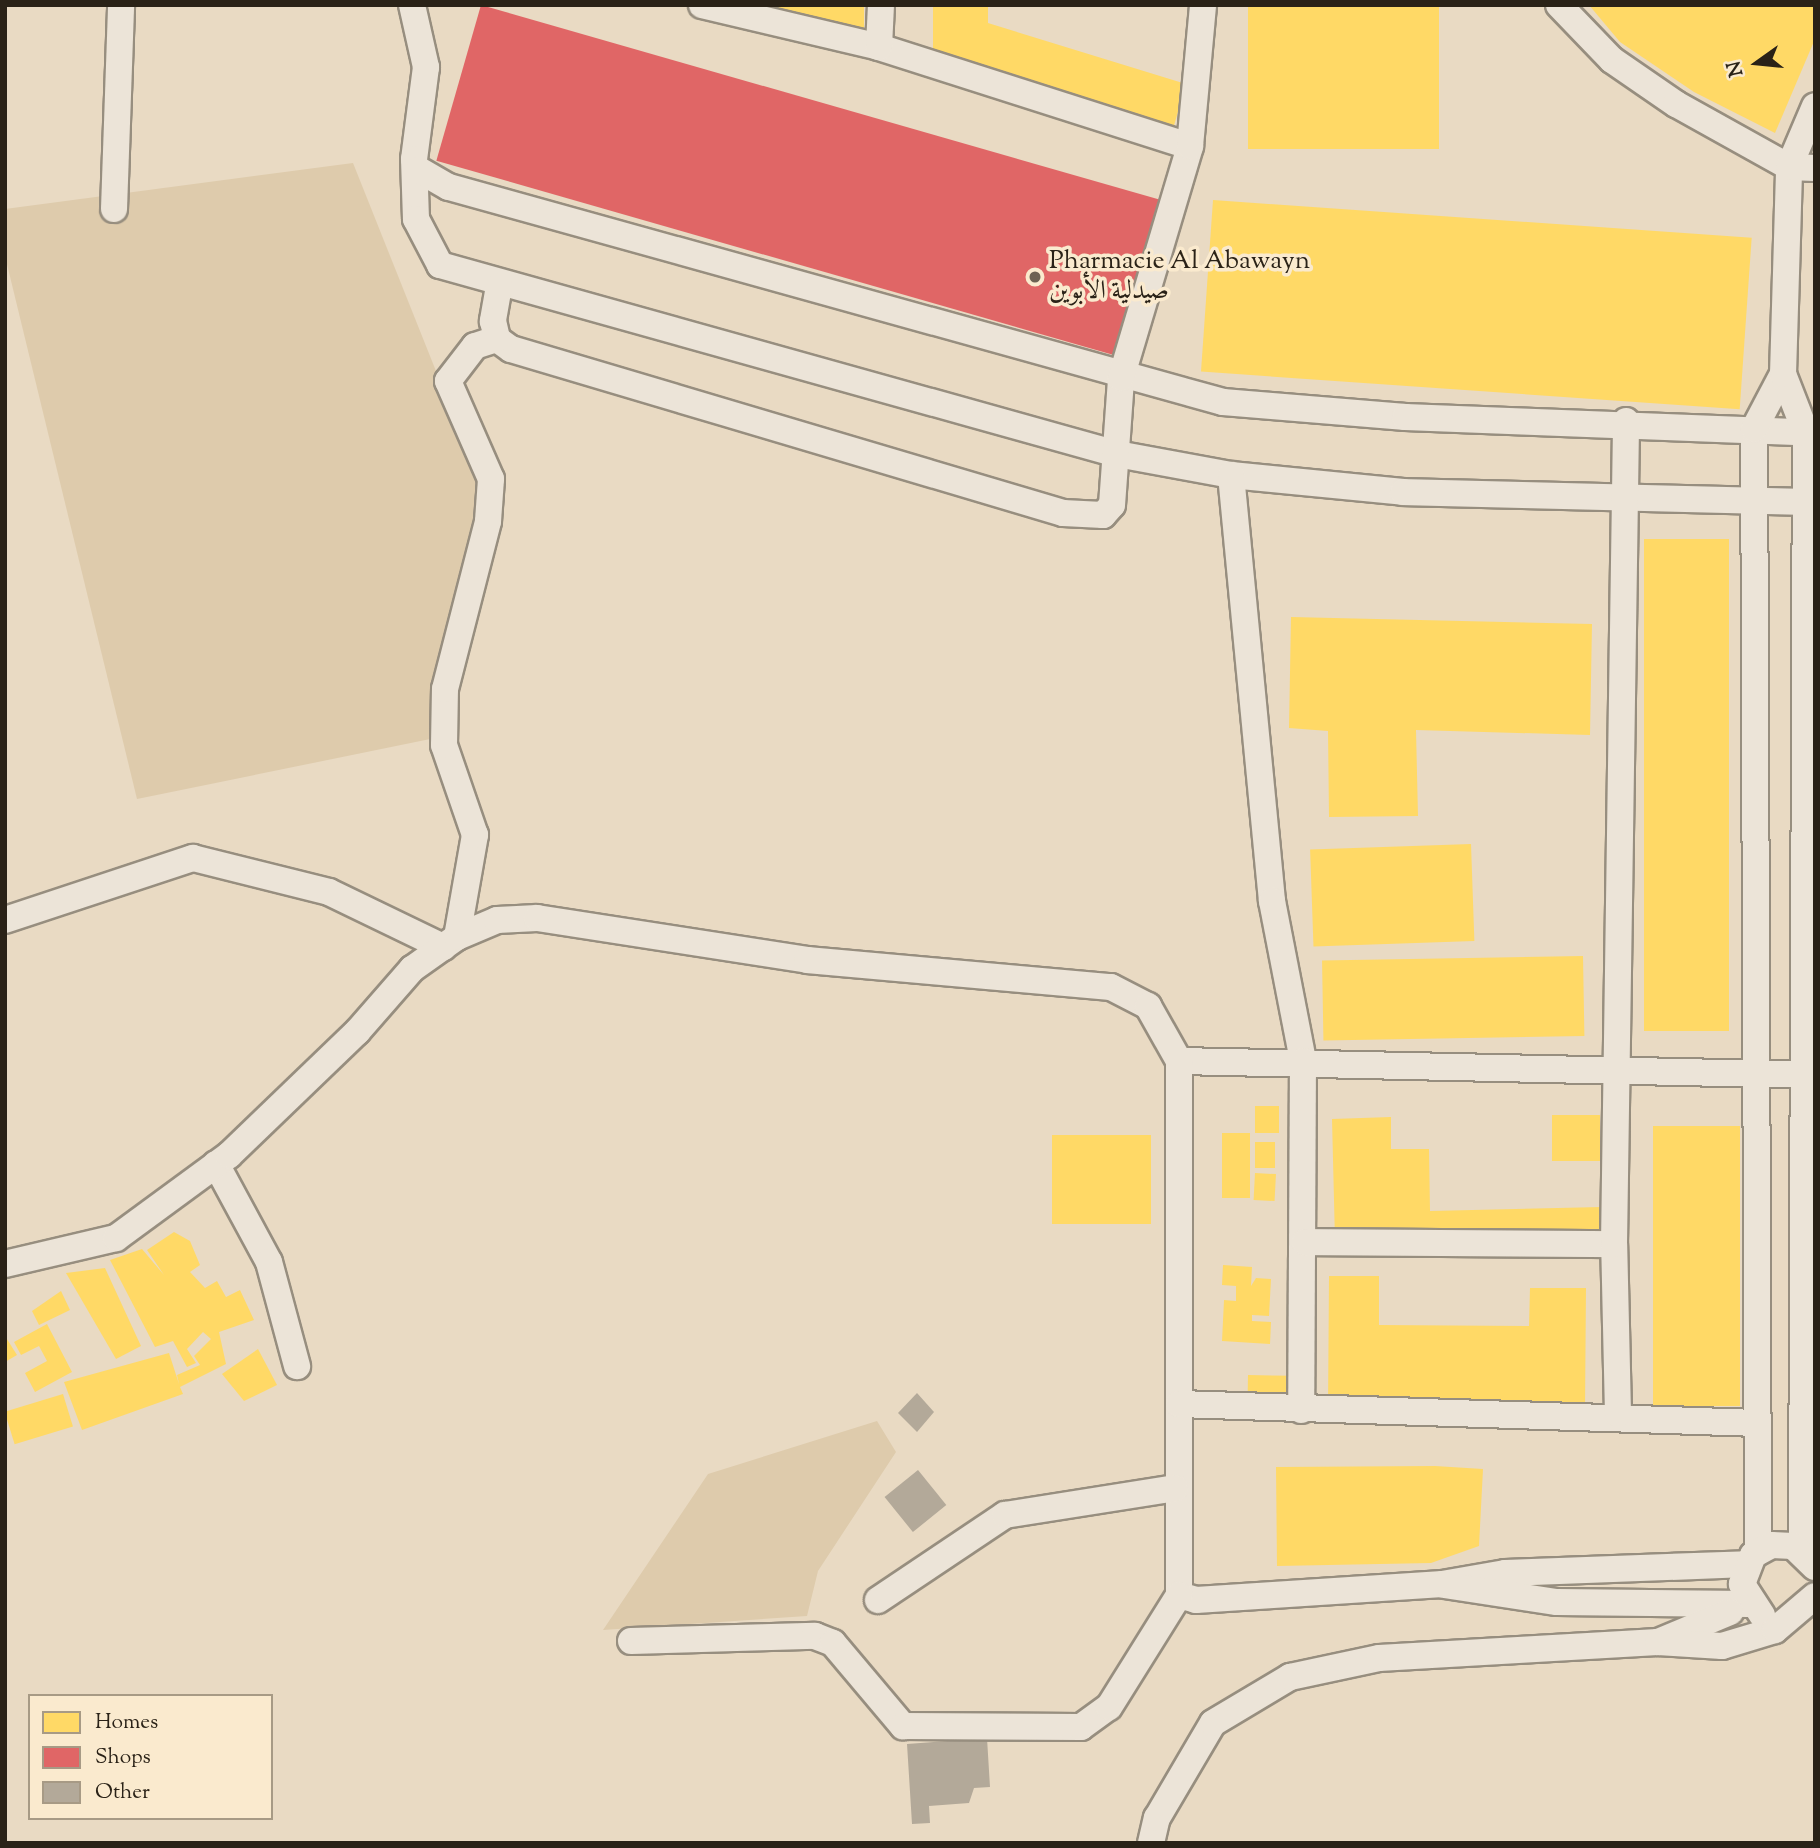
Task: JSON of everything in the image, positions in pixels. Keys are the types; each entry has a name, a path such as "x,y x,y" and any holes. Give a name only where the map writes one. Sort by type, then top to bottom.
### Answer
{"street":[{"path":"114,209 121,5"},
{"path":"412,5 426,66 414,159 419,170 416,219 424,244 440,265 499,286 1117,454 1231,475 1403,492 1811,502"},
{"path":"702,5 879,47 1190,146"},
{"path":"879,47 881,5"},
{"path":"450,942 475,835 444,745 444,689 488,521 491,479 448,381 475,345 497,339 1063,513 1103,515 1112,505 1121,378 1190,146 1203,5"},
{"path":"1559,5 1643,83 1788,167 1815,168"},
{"path":"1751,1607 1742,1584 1752,1558 1758,1423 1760,1071 1754,429 1783,374 1788,167 1815,106"},
{"path":"419,170 449,187 1121,378 1223,402 1308,411 1626,421 1811,433"},
{"path":"497,339 499,286"},
{"path":"1783,374 1811,433 1809,1560"},
{"path":"1618,1415 1614,1244 1626,421"},
{"path":"1231,475 1269,874 1303,1061 1305,1242 1301,1410"},
{"path":"5,919 193,858 329,892 450,942"},
{"path":"5,1264 116,1238 216,1164 357,1032 412,969 450,942 497,920 537,918 807,960 1111,987 1148,1006 1180,1061 1179,1404 1175,1488 1179,1595 1109,1707 1081,1727 903,1726 834,1643 814,1636 631,1641"},
{"path":"1180,1061 1617,1066 1809,1075"},
{"path":"216,1164 269,1262 297,1366"},
{"path":"1305,1242 1614,1244"},
{"path":"1179,1404 1301,1410 1618,1415 1758,1423"},
{"path":"878,1600 1004,1515 1175,1488"},
{"path":"1179,1595 1196,1600 1442,1584 1505,1573 1752,1558 1783,1544 1809,1560"},
{"path":"1442,1584 1557,1602 1751,1607 1772,1619 1809,1603"},
{"path":"1151,1843 1157,1818 1213,1723 1267,1687 1379,1658 1658,1642 1748,1642 1809,1603"},
{"path":"1658,1642 1704,1619 1751,1607"}],"shaded area":[{"path":"353,163 495,519 440,737 137,799 5,256 5,209"},
{"path":"877,1421 896,1452 818,1571 807,1616 603,1630 708,1474"}],"building: Homes":[{"path":"755,5 864,5 864,32"},
{"path":"933,5 988,5 988,23 1186,84 1173,129 933,56"},
{"path":"1248,5 1439,5 1439,149 1248,149"},
{"path":"1589,5 1815,5 1815,39 1775,133 1694,92 1620,42"},
{"path":"1213,200 1752,238 1740,409 1201,372"},
{"path":"1644,539 1729,539 1729,1031 1644,1031"},
{"path":"1291,617 1592,624 1590,735 1416,730 1418,816 1329,817 1328,731 1289,728"},
{"path":"1471,844 1474,941 1313,947 1310,850"},
{"path":"1583,956 1584,1036 1323,1041 1322,961"},
{"path":"1255,1106 1279,1106 1279,1133 1255,1133"},
{"path":"1552,1115 1600,1115 1600,1161 1552,1161"},
{"path":"1391,1117 1391,1149 1429,1149 1430,1211 1602,1207 1603,1236 1335,1241 1332,1119"},
{"path":"1653,1126 1740,1126 1740,1406 1653,1406"},
{"path":"1222,1133 1250,1133 1250,1198 1222,1198"},
{"path":"1052,1135 1151,1135 1151,1224 1052,1224"},
{"path":"1255,1142 1275,1142 1275,1168 1255,1168"},
{"path":"1255,1173 1276,1174 1275,1201 1254,1200"},
{"path":"174,1232 190,1241 200,1265 190,1272 205,1288 217,1281 226,1297 240,1290 254,1320 219,1332 226,1364 180,1387 183,1394 82,1430 64,1382 169,1353 179,1384 177,1375 200,1365 194,1356 211,1339 203,1332 187,1349 196,1363 187,1367 173,1341 155,1347 110,1260 142,1249 164,1275 147,1250"},
{"path":"1223,1265 1252,1267 1251,1286 1256,1278 1271,1279 1269,1316 1252,1315 1252,1321 1271,1322 1270,1344 1222,1341 1224,1300 1236,1301 1236,1286 1222,1285"},
{"path":"105,1268 141,1346 116,1359 66,1273"},
{"path":"1329,1276 1379,1276 1379,1325 1529,1326 1530,1288 1586,1288 1585,1409 1328,1407"},
{"path":"61,1291 70,1310 39,1325 32,1311"},
{"path":"47,1324 72,1372 35,1392 25,1373 47,1361 39,1346 21,1355 14,1342"},
{"path":"5,1336 17,1355 5,1362"},
{"path":"258,1349 277,1385 244,1401 222,1374"},
{"path":"1248,1375 1294,1376 1293,1405 1247,1404"},
{"path":"63,1394 73,1427 15,1444 5,1412"},
{"path":"1435,1466 1483,1469 1479,1546 1431,1563 1277,1566 1276,1467"}],"building: Shops":[{"path":"481,5 1164,201 1120,357 436,161"}],"building: Other":[{"path":"917,1393 934,1412 917,1432 898,1413"},
{"path":"918,1470 946,1505 913,1532 885,1497"},
{"path":"987,1738 990,1787 974,1788 969,1803 929,1806 930,1823 912,1824 907,1744"}],"place":[{"name":"Pharmacie Al Abawayn صيدلية الأبوين","path":"1035,277"}]}
